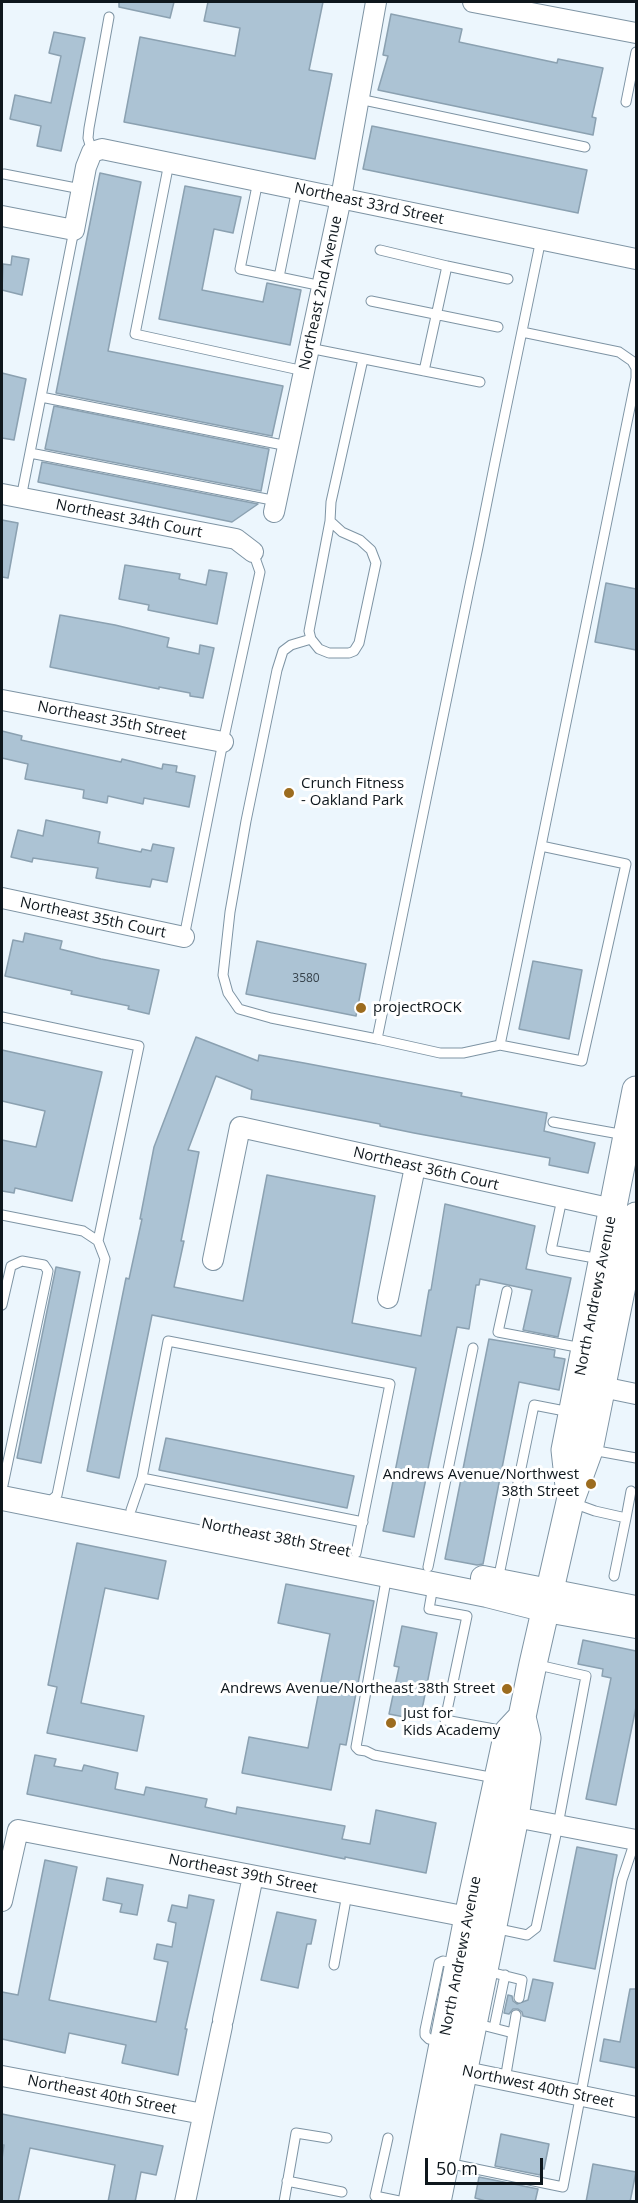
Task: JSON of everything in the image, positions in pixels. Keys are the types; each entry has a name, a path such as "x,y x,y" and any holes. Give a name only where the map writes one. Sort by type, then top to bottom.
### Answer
{"main road":[{"name":"North Andrews Avenue","path":"437,2202 444,2162 448,2060 483,2026 482,1970 468,1917 497,1779 533,1664 570,1502 589,1450 630,1246 625,1212 636,1090"},
{"name":"North Andrews Avenue","path":"570,1502 564,1450 603,1260 625,1212"},
{"name":"North Andrews Avenue","path":"412,2202 448,2060 482,1970 492,1928 515,1817 527,1738 515,1724"}],"street":[{"name":"Northeast 2nd Avenue","path":"276,506 341,198 376,2"},
{"path":"473,2 636,33"},
{"path":"2,216 74,230 86,167 97,151"},
{"name":"Northeast 33rd Street","path":"97,151 169,163 636,259"},
{"name":"Northeast 34th Court","path":"2,494 236,539 254,552"},
{"name":"Northeast 35th Street","path":"2,700 223,742"},
{"name":"Northeast 35th Court","path":"2,898 184,938"},
{"name":"Northeast 36th Court","path":"213,1260 240,1127 625,1212"},
{"path":"388,1298 415,1167"},
{"path":"602,1387 636,1394"},
{"name":"Northeast 38th Street","path":"2,1489 387,1575 498,1581 548,1600"},
{"name":"Northeast 38th Street","path":"50,1501 131,1510 356,1553 430,1576 548,1600"},
{"path":"548,1600 636,1608"},
{"path":"548,1600 636,1626"},
{"path":"515,1817 636,1838"},
{"name":"Northeast 39th Street","path":"2,1901 18,1830 468,1917"},
{"path":"185,2202 253,1876"},
{"name":"Northwest 40th Street","path":"448,2060 505,2080 636,2107"},
{"name":"Northeast 40th Street","path":"2,2076 203,2114"}],"lane":[{"path":"97,151 88,138 109,17"},
{"path":"626,102 636,52"},
{"path":"358,99 585,147"},
{"path":"169,163 135,334 304,371"},
{"path":"3,174 81,189"},
{"path":"258,181 240,269 322,286"},
{"path":"279,277 297,189"},
{"path":"21,498 74,230"},
{"path":"377,1039 541,239"},
{"path":"380,250 508,279"},
{"path":"423,371 447,266"},
{"path":"370,301 498,327"},
{"path":"500,1045 636,378 636,368 632,361 619,352 522,332"},
{"path":"309,348 480,382"},
{"path":"330,521 342,532 360,540 371,549 376,563 361,632 354,651 340,654 319,649 311,639 309,630 330,521 331,502 363,359"},
{"path":"41,397 288,446"},
{"path":"30,453 276,506"},
{"path":"184,938 260,572 254,552"},
{"path":"311,639 291,645 283,651 246,820 230,912 223,975 228,993 239,1009 271,1018 440,1053 463,1053 500,1045 582,1061 626,864 541,846"},
{"path":"2,1017 139,1046 98,1241 105,1259 50,1501"},
{"path":"553,1122 632,1146"},
{"path":"562,1199 551,1250 603,1260"},
{"path":"2,1215 83,1231 98,1241"},
{"path":"2,1305 11,1266 22,1261 44,1265 48,1271 2,1489"},
{"path":"507,1291 498,1332 585,1348"},
{"path":"131,1510 142,1478 168,1341 390,1384 356,1553"},
{"path":"472,1348 430,1576 429,1609 467,1617 445,1720 515,1724"},
{"path":"498,1581 534,1406 572,1413"},
{"path":"589,1450 636,1458"},
{"path":"142,1478 363,1522"},
{"path":"614,1576 631,1491"},
{"path":"570,1502 626,1518"},
{"path":"387,1575 356,1747 374,1755 497,1779"},
{"path":"492,1928 527,1935 536,1928 586,1676 533,1664"},
{"path":"444,2162 563,2187 622,1880 636,1838"},
{"path":"334,1965 347,1894"},
{"path":"482,1970 522,1980 519,1998"},
{"path":"505,2080 516,2015"},
{"path":"483,2026 513,2033"},
{"path":"284,2202 296,2133 327,2138"},
{"path":"388,2138 374,2199 404,2202"},
{"path":"287,2181 342,2192"}],"building":[{"path":"119,2 174,2 170,18 119,7"},
{"path":"208,2 323,2 309,70 332,74 315,159 124,122 140,37 235,56 240,28 204,21"},
{"path":"391,14 462,29 459,42 557,63 558,59 603,68 592,117 596,118 593,135 378,90 388,56 383,55"},
{"path":"54,32 85,38 61,151 37,146 41,126 10,119 15,95 51,103 61,56 49,53"},
{"path":"372,126 587,170 578,213 363,169"},
{"path":"100,173 141,182 108,351 283,386 272,436 56,393"},
{"path":"185,186 241,197 233,233 214,229 202,290 263,302 267,283 301,290 290,345 159,319"},
{"path":"12,256 29,259 22,295 2,290 3,264 11,265"},
{"path":"2,373 26,379 14,440 2,438"},
{"path":"54,406 269,449 261,491 45,449"},
{"path":"42,462 258,504 232,522 38,482"},
{"path":"2,520 18,523 8,578 2,577"},
{"path":"125,565 180,574 179,579 206,585 209,570 227,573 217,624 148,610 149,605 119,599"},
{"path":"606,583 636,589 636,650 595,642"},
{"path":"60,615 169,638 167,647 199,654 200,645 214,648 203,698 190,696 190,693 50,667"},
{"path":"2,731 22,736 21,740 121,762 122,759 162,769 163,764 177,766 176,772 195,776 189,807 144,798 143,804 108,796 107,803 83,798 84,790 25,779 28,764 2,758"},
{"path":"46,820 100,832 98,843 141,852 142,849 151,851 153,844 174,848 167,882 152,879 150,887 118,882 96,878 98,868 33,858 32,862 11,857 18,830 43,836"},
{"path":"25,933 62,941 60,949 159,970 149,1014 128,1009 129,1006 71,994 72,991 5,976 13,940 23,942"},
{"path":"257,941 366,964 356,1016 246,994"},
{"path":"533,961 582,970 569,1039 519,1029"},
{"path":"196,1037 258,1061 259,1055 304,1063 462,1093 461,1096 547,1113 544,1131 595,1143 588,1173 549,1165 550,1158 414,1133 380,1126 380,1124 251,1099 252,1090 216,1076 188,1150 199,1152 174,1287 243,1301 267,1175 375,1196 352,1323 421,1336 445,1204 535,1226 526,1269 571,1278 558,1337 523,1330 532,1290 480,1279 479,1285 476,1285 469,1329 457,1327 414,1537 383,1531 416,1368 152,1315 119,1478 87,1471 126,1278 129,1279 142,1219 140,1219 154,1147"},
{"path":"2,1050 102,1072 72,1201 15,1188 14,1193 2,1191 2,1140 36,1147 45,1111 2,1101"},
{"path":"56,1267 80,1272 41,1463 17,1458"},
{"path":"489,1339 555,1350 554,1357 565,1359 559,1390 519,1382 483,1564 477,1565 445,1559"},
{"path":"166,1438 354,1476 347,1508 159,1470"},
{"path":"77,1543 166,1561 158,1599 105,1588 81,1703 144,1716 137,1751 47,1733 57,1687 48,1685"},
{"path":"286,1584 374,1601 346,1745 340,1744 331,1790 242,1773 249,1737 308,1748 330,1634 278,1623"},
{"path":"402,1626 437,1633 420,1720 389,1714 399,1667 394,1666"},
{"path":"583,1640 636,1651 636,1707 616,1805 586,1799 611,1678 602,1676 603,1669 578,1664"},
{"path":"35,1755 56,1759 54,1766 82,1771 84,1765 118,1773 115,1789 144,1795 146,1787 207,1799 205,1807 236,1814 237,1807 345,1826 342,1839 370,1844 376,1810 436,1823 426,1873 345,1857 345,1859 27,1794"},
{"path":"577,1847 617,1855 595,1969 554,1961"},
{"path":"45,1860 77,1867 49,2000 156,2022 168,1962 154,1959 157,1944 172,1947 176,1923 168,1921 172,1905 187,1908 189,1895 214,1900 185,2029 187,2029 178,2075 122,2063 126,2045 69,2033 65,2053 2,2039 2,1992 18,1995"},
{"path":"107,1878 143,1885 137,1915 120,1912 122,1904 103,1900"},
{"path":"277,1912 316,1920 311,1944 307,1944 298,1988 261,1980"},
{"path":"533,1979 553,1983 545,2021 523,2016 518,2009 513,2009 509,2014 504,2013 508,1995 512,1996 513,2001 517,2004 528,2000"},
{"path":"630,1989 636,1989 636,2068 600,2061 604,2039 620,2042"},
{"path":"2,2114 163,2146 156,2175 141,2172 135,2202 108,2202 115,2165 30,2148 18,2202 2,2202 4,2145 2,2145"},
{"path":"501,2134 549,2144 544,2169 542,2168 540,2175 495,2166"},
{"path":"593,2164 636,2172 630,2202 586,2202"},
{"path":"479,2177 538,2189 535,2202 489,2202 475,2198"}],"place":[{"name":"Crunch Fitness - Oakland Park","path":"289,793"},
{"name":"projectROCK","path":"361,1008"},
{"name":"Andrews Avenue/Northwest 38th Street","path":"591,1484"},
{"name":"Andrews Avenue/Northeast 38th Street","path":"507,1689"},
{"name":"Just for Kids Academy","path":"391,1723"}]}
